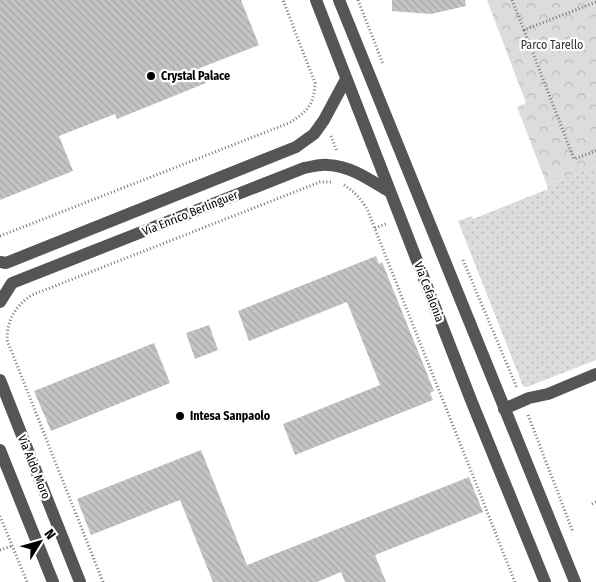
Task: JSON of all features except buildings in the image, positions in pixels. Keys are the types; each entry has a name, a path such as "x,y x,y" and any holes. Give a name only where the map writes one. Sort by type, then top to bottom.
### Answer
{"street":[{"name":"Via Cefalonia","path":"316,0 545,582"},
{"path":"340,0 575,582"},
{"name":"Via Enrico Berlinguer","path":"2,264 296,146 314,134 324,120 346,79"},
{"name":"Via Enrico Berlinguer","path":"0,302 6,285 304,168 326,164 343,167 362,175 390,192"},
{"path":"504,409 522,401 548,394 596,374"},
{"name":"Via Aldo Moro","path":"0,380 80,582"},
{"name":"Via Aldo Moro","path":"0,450 53,582"}],"path":[{"path":"0,236 289,124 308,109 314,96 315,83 283,0"},
{"path":"358,0 383,64"},
{"path":"512,0 574,159 596,151"},
{"path":"524,30 596,2"},
{"path":"314,96 352,190"},
{"path":"103,582 7,340 8,324 16,308 24,300 32,296 320,182 332,182 344,185 362,200 375,228 515,582"},
{"path":"461,256 522,401 575,537"},
{"path":"0,516 27,582"},
{"path":"0,550 12,546"}],"green space":[{"name":"Parco Tarello","path":"487,0 596,0 596,166 547,185 517,107 526,103"},
{"path":"596,166 596,360 527,387 523,386 458,221 472,216 473,219 548,189 547,185"}],"place":[{"name":"Crystal Palace","path":"151,76"},
{"name":"Intesa Sanpaolo","path":"180,416"}]}
